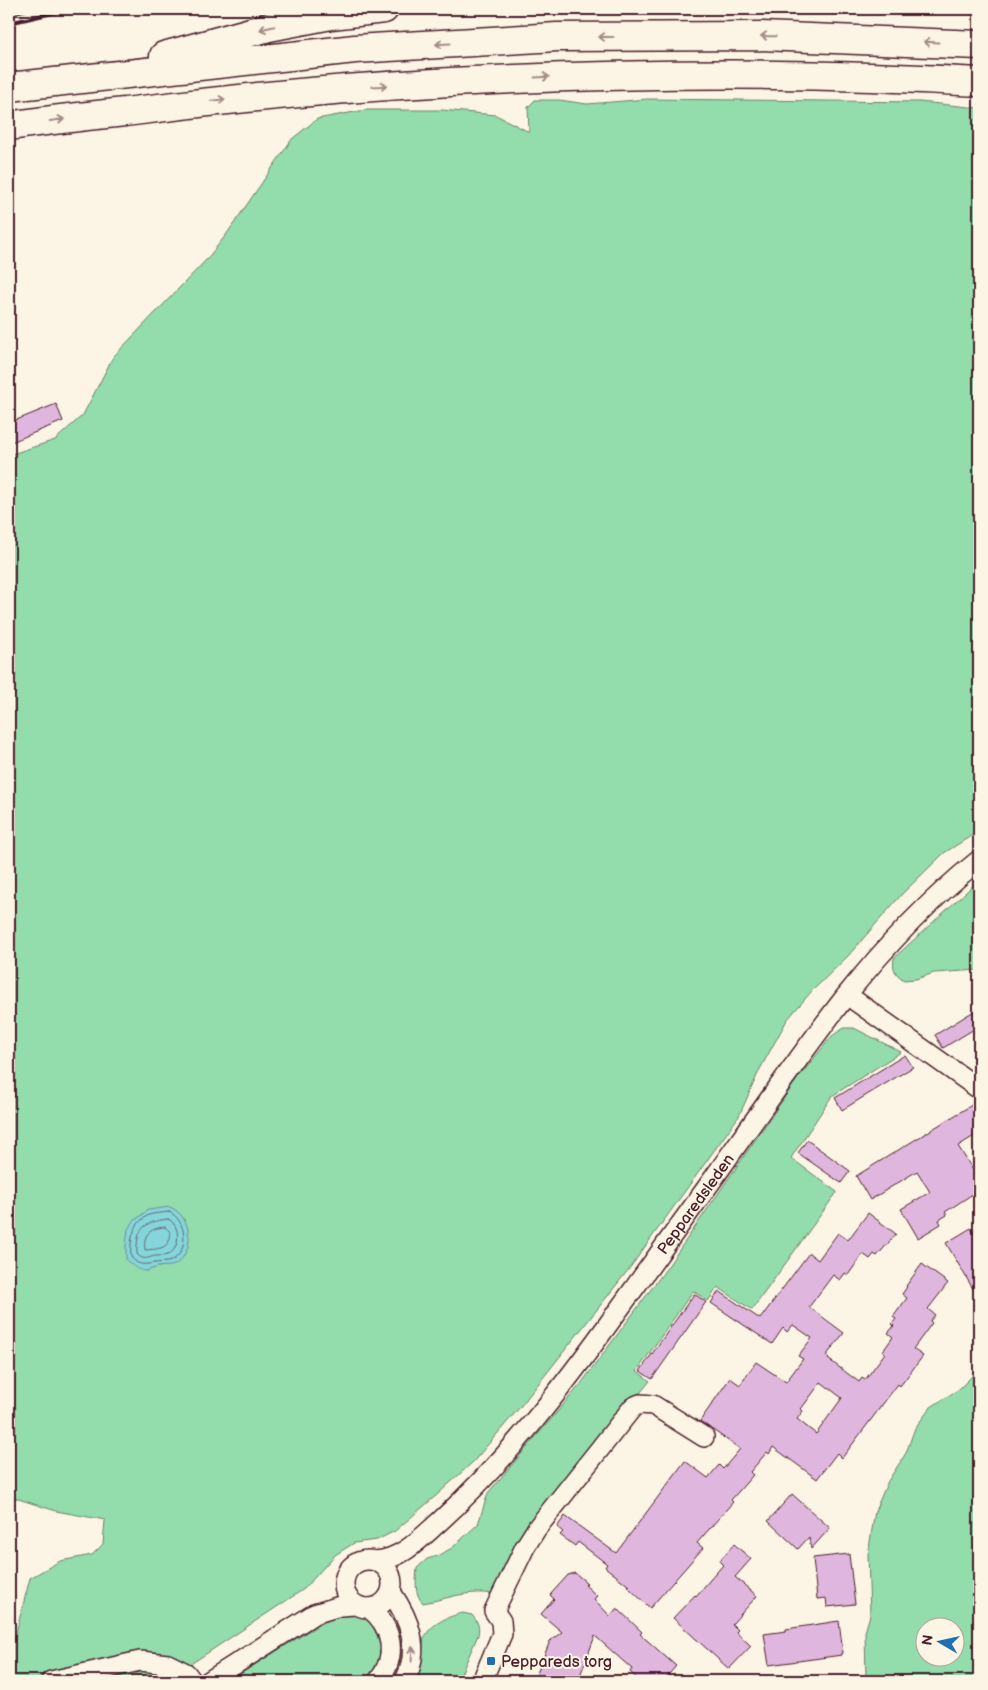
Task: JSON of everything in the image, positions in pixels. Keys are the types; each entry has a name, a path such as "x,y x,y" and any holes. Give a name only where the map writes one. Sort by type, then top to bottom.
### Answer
{"highway":[{"path":"87,77 269,27 331,15 384,9"},
{"path":"9,87 355,49 557,37 762,36 979,45"},
{"path":"9,126 205,102 340,89 558,76 762,75 925,78 979,82"}],"street":[{"name":"Pepparedsleden","path":"376,1561 388,1559 410,1548 486,1476 539,1417 847,995 900,933 927,906 979,860"},
{"path":"847,995 979,1089"},
{"path":"482,1681 502,1634 503,1627 494,1610 525,1547 537,1528 633,1407 640,1404 653,1405 704,1437"},
{"name":"Pepparedsleden","path":"392,1588 401,1564 410,1548"},
{"path":"314,1614 354,1564 368,1560 376,1561 388,1570 392,1588 406,1614 413,1644 413,1656 411,1670 405,1681"},
{"path":"346,1573 344,1589 347,1596 377,1615 388,1632 391,1654 388,1666 378,1681"},
{"path":"209,1681 314,1614 340,1606 362,1607 382,1604 392,1588"},
{"path":"51,1681 140,1661 168,1664 186,1673 192,1681"}],"green space":[{"path":"648,99 920,102 979,108 979,831 944,853 902,894 848,956 811,992 787,1020 759,1071 739,1116 629,1269 520,1407 474,1461 438,1494 395,1531 377,1540 354,1543 335,1555 304,1589 165,1681 9,1681 9,1646 14,1640 30,1578 60,1561 92,1555 103,1544 105,1520 56,1511 9,1496 9,455 55,440 83,415 113,357 207,259 226,235 292,139 317,119 365,110 442,110 496,115 529,132 528,107 535,100 559,100 587,104","holes":["148,1210 173,1265 156,1267 146,1271 134,1221"]},
{"path":"979,880 979,970 934,973 916,979 904,980 901,978 894,968 894,958"},
{"path":"844,1028 854,1028 901,1052 832,1096 791,1158 837,1192 752,1310 718,1287 708,1301 693,1291 637,1371 650,1381 640,1393 629,1397 541,1508 495,1594 466,1594 423,1603 417,1591 417,1568 427,1559 452,1548 478,1524 488,1493 580,1385 666,1269 798,1078 832,1036"},
{"path":"979,1369 979,1681 866,1681 865,1632 870,1615 868,1554 875,1511 888,1481 906,1453 915,1428 931,1407 959,1389"},
{"path":"345,1612 361,1614 369,1618 375,1623 382,1638 383,1647 379,1664 374,1672 364,1681 229,1681 334,1615"},
{"path":"463,1613 472,1615 478,1624 479,1632 458,1681 412,1681 420,1663 424,1639 430,1629 452,1616"}],"water":[{"path":"170,1207 178,1212 187,1227 189,1235 186,1252 174,1265 146,1271 138,1269 126,1260 128,1229 134,1221 148,1210"}],"building":[{"path":"56,404 63,421 9,443 9,423"},
{"path":"979,1008 979,1026 943,1048 935,1035"},
{"path":"905,1055 913,1067 842,1110 835,1098"},
{"path":"975,1103 979,1111 979,1133 958,1146 973,1170 979,1167 979,1190 945,1212 947,1215 939,1220 941,1224 918,1238 901,1209 930,1192 917,1171 870,1200 856,1176"},
{"path":"807,1140 850,1171 841,1183 798,1153"},
{"path":"868,1213 896,1234 877,1256 874,1254 870,1259 863,1254 848,1275 845,1273 840,1280 833,1275 809,1307 844,1333 826,1356 859,1382 862,1378 865,1380 885,1353 883,1351 893,1337 888,1333 894,1326 892,1324 896,1319 893,1317 907,1298 902,1294 922,1264 948,1283 928,1309 935,1315 930,1321 932,1323 913,1349 923,1356 900,1386 898,1384 842,1458 837,1453 817,1479 773,1447 769,1454 767,1452 750,1472 753,1475 731,1500 733,1502 697,1543 703,1548 650,1608 629,1586 605,1567 607,1564 578,1542 575,1546 560,1535 563,1532 557,1527 565,1516 616,1553 685,1461 708,1478 719,1465 723,1469 740,1449 700,1421 730,1378 740,1385 756,1362 786,1382 803,1359 798,1356 812,1338 793,1325 787,1332 783,1328 772,1344 711,1303 719,1291 760,1319 809,1253 818,1260 838,1233 848,1240","holes":["821,1382 842,1398 816,1434 797,1419 803,1411 801,1409"]},
{"path":"971,1228 979,1242 979,1299 946,1243"},
{"path":"694,1294 706,1302 652,1379 640,1371"},
{"path":"792,1494 830,1528 811,1549 809,1537 798,1549 768,1521"},
{"path":"734,1544 751,1559 735,1577 757,1596 732,1624 738,1630 736,1632 751,1646 729,1669 673,1618 696,1596 723,1565 719,1561"},
{"path":"849,1554 855,1604 827,1607 826,1598 817,1599 813,1558"},
{"path":"575,1573 587,1583 585,1585 597,1596 594,1599 610,1616 617,1608 642,1632 640,1634 676,1666 663,1681 640,1681 630,1672 632,1669 595,1636 578,1681 534,1681 550,1641 562,1632 541,1614 554,1599 550,1595 568,1575"},
{"path":"839,1621 842,1655 769,1665 764,1634"}],"railway":[{"path":"9,13 28,9"},
{"path":"9,23 70,9"}],"place":[{"name":"Peppareds torg","path":"491,1661"}]}
